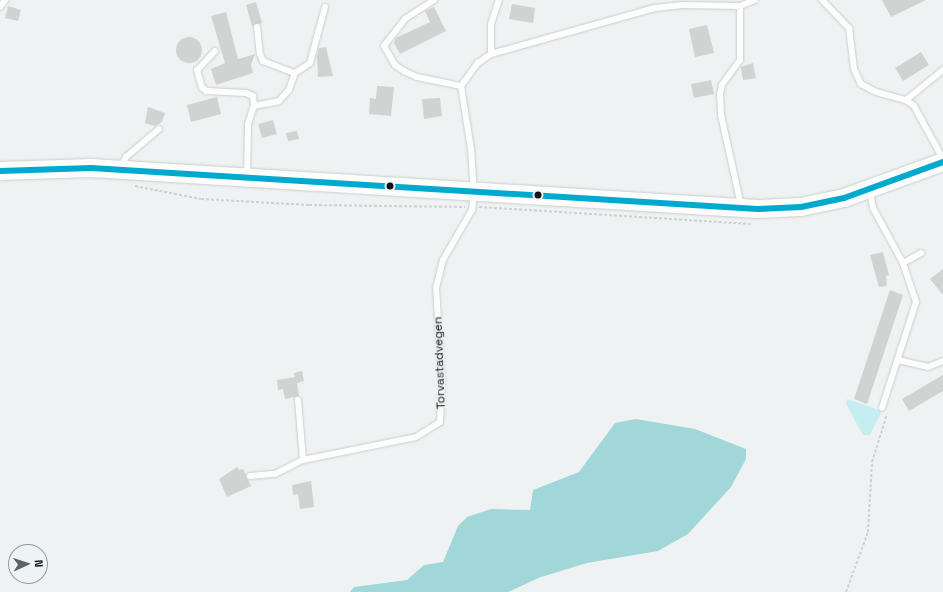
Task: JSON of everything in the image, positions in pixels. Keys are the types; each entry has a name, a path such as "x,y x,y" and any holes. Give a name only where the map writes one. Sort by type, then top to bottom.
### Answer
{"main road":[{"path":"0,171 67,167 125,178 247,178 473,200 742,209 809,206 870,189 943,161"}],"lane":[{"path":"0,7 5,0"},
{"path":"434,0 405,20 384,46 395,65 404,71 417,77 461,86"},
{"path":"491,54 491,24 499,0"},
{"path":"473,200 461,86 478,63 491,54 655,8 683,4 740,6 755,0"},
{"path":"822,0 849,28 854,69 861,84 876,92 906,100 921,116 943,161"},
{"path":"740,6 740,60 722,85 720,94 721,116 742,209"},
{"path":"254,106 279,100 290,90 295,73 310,63 315,54 325,8"},
{"path":"257,28 260,54 263,61 295,73"},
{"path":"215,51 197,70 202,87 206,91 246,93 253,96 254,106 248,124 247,178"},
{"path":"906,100 943,70"},
{"path":"125,178 126,157 159,129"},
{"path":"870,189 873,208 903,263 916,302 882,408"},
{"name":"Torvastadvegen","path":"250,476 275,474 303,460 416,437 440,422 442,385 436,288 443,260 473,200"},
{"path":"903,263 921,253"},
{"path":"898,360 928,367 943,361"},
{"path":"298,400 298,429 303,460"}],"path":[{"path":"125,178 201,199 309,205 473,200 755,224"},
{"path":"846,592 868,532 873,478 872,467 888,412 882,408"}],"shaded area":[{"path":"847,399 882,411 870,435 863,435 846,404"},
{"path":"636,419 695,429 746,449 746,459 731,487 688,534 658,551 587,563 541,577 508,592 350,592 354,587 407,580 424,565 443,562 458,526 467,517 491,509 530,510 533,490 579,472 615,423"}],"building":[{"path":"882,0 926,0 891,17"},
{"path":"256,2 262,23 252,26 246,5"},
{"path":"512,4 535,8 533,23 509,19"},
{"path":"8,6 21,10 18,21 5,18"},
{"path":"434,7 446,31 400,54 394,43 396,38 430,22 425,11"},
{"path":"226,12 238,59 255,54 251,65 253,73 216,85 211,69 225,63 211,16"},
{"path":"707,25 714,53 695,57 689,29"},
{"path":"189,37 198,41 202,50 198,59 189,63 180,59 176,50 180,41"},
{"path":"326,47 333,76 318,77 317,56 319,48"},
{"path":"921,52 929,65 903,81 895,68"},
{"path":"753,63 756,78 743,80 741,67"},
{"path":"711,80 714,94 694,98 691,84"},
{"path":"377,86 394,87 391,116 369,114 370,98 376,99"},
{"path":"217,97 221,114 191,122 187,105"},
{"path":"440,98 442,116 424,119 422,99"},
{"path":"148,107 165,113 162,122 155,126 145,123"},
{"path":"273,120 277,134 262,138 258,124"},
{"path":"297,131 299,139 288,141 286,133"},
{"path":"883,252 889,275 886,276 887,286 879,287 870,255"},
{"path":"943,269 943,295 930,279"},
{"path":"890,290 903,295 867,404 854,399"},
{"path":"302,371 304,381 297,383 299,396 285,399 283,389 278,390 277,380 295,377 294,373"},
{"path":"943,375 943,391 909,411 902,399"},
{"path":"237,467 239,470 243,469 251,486 227,497 219,479"},
{"path":"311,481 314,507 300,509 298,494 293,495 292,485"}],"transit line":[{"path":"0,171 91,168 758,209 801,207 844,198 943,162"}]}
